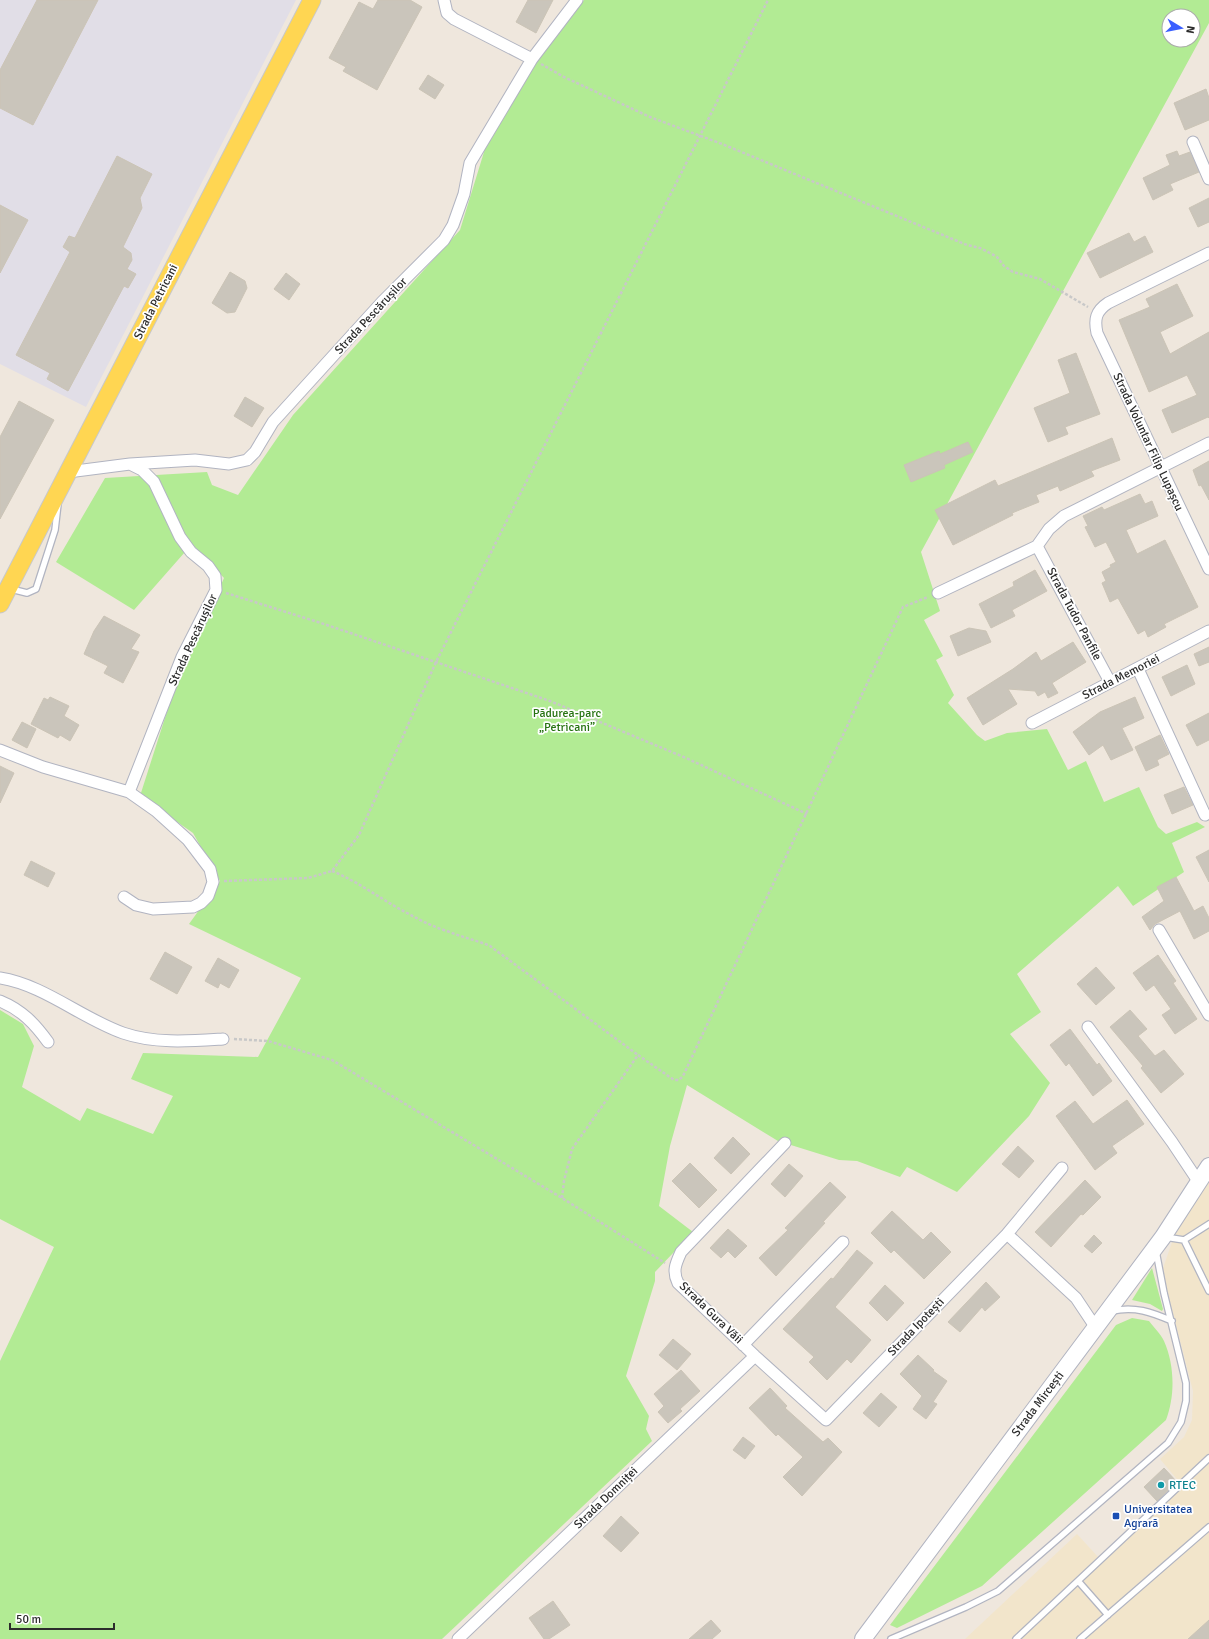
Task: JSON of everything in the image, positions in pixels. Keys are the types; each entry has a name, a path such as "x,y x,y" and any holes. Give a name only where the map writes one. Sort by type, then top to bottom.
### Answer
{"main road":[{"name":"Strada Petricani","path":"0,604 312,0"},
{"name":"Strada Mircești","path":"863,1639 1108,1312 1159,1242 1209,1166"}],"street":[{"path":"444,0 447,13 454,19 532,59"},
{"name":"Strada Pescărușilor","path":"68,472 130,464 195,460 229,464 247,460 273,422 382,302 444,240 453,225 464,194 470,163 532,59 577,0"},
{"path":"1193,142 1209,179"},
{"path":"1097,313 1108,303 1209,253"},
{"name":"Strada Voluntar Filip Lupașcu","path":"1097,313 1095,324 1097,333 1209,569"},
{"path":"938,593 1037,546 1049,529 1064,516 1209,443"},
{"name":"Strada Pescărușilor","path":"129,792 182,657 216,590 215,576 208,566 191,552 180,537 154,482 142,470 130,464"},
{"name":"Strada Tudor Panfile","path":"1037,546 1110,682"},
{"name":"Strada Memoriei","path":"1032,723 1209,632"},
{"path":"1138,669 1205,815"},
{"path":"0,750 43,767 129,792 156,810 188,840 210,869 213,882 208,896 201,903 193,906 153,909 136,905 124,897"},
{"path":"1159,930 1209,1014"},
{"path":"0,978 25,985 76,1012 123,1033 142,1038 175,1041 223,1038"},
{"path":"0,1001 14,1007 34,1023 48,1042"},
{"path":"1088,1027 1172,1142 1198,1181"},
{"name":"Strada Gura Văii","path":"785,1143 681,1252 674,1269 675,1277 678,1283 755,1356 826,1420"},
{"name":"Strada Ipotești","path":"826,1420 1007,1234 1062,1168"},
{"path":"1007,1234 1076,1298 1096,1328"},
{"path":"744,1345 843,1242"},
{"name":"Strada Domniței","path":"458,1639 755,1356"}],"lane":[{"path":"8,589 27,593 36,589 55,530 58,512 58,492"},
{"path":"890,1639 959,1610 998,1591 1168,1443 1181,1422 1186,1401 1186,1383 1172,1321 1159,1242 1184,1240 1209,1224"},
{"path":"1184,1240 1209,1291"},
{"path":"1108,1312 1126,1308 1140,1309 1172,1321"},
{"path":"1016,1639 1079,1582 1209,1458"},
{"path":"1080,1639 1209,1527"},
{"path":"1079,1582 1108,1615"}],"path":[{"path":"213,882 308,878 332,871 359,835 436,662 768,0"},
{"path":"532,59 564,77 650,117 967,245 980,248 997,257 1004,266 1013,272 1044,281 1097,313"},
{"path":"216,590 550,701 686,758 807,814"},
{"path":"332,871 357,883 406,913 428,924 490,946 638,1055 674,1080 679,1080 683,1076 903,607 938,593"},
{"path":"223,1038 268,1041 332,1060 562,1198 674,1269"},
{"path":"562,1198 564,1181 572,1149 638,1055"}],"shaded area":[{"path":"0,0 296,0 86,407 0,364"},
{"path":"1209,1181 1209,1639 965,1639 1077,1534 1099,1558 1181,1484 1160,1459 1184,1437 1192,1420 1193,1391 1162,1271 1178,1225"}],"green space":[{"name":"Pădurea-parc „Petricani”","path":"584,0 1209,0 1209,23 1201,38 1201,8 1161,8 1161,48 1195,48 921,552 940,611 924,620 943,656 936,660 954,695 948,703 977,735 985,741 1007,733 1047,729 1068,770 1086,761 1104,802 1139,787 1158,827 1166,834 1197,822 1205,827 1172,843 1184,872 1133,906 1118,886 1017,974 1041,1012 1010,1034 1050,1083 1029,1116 957,1192 907,1167 900,1177 857,1161 839,1160 778,1141 687,1085 670,1146 659,1206 693,1232 655,1272 655,1281 626,1376 649,1416 646,1429 652,1441 442,1639 0,1639 0,1361 54,1247 0,1219 0,1010 23,1024 34,1046 22,1087 80,1121 87,1108 153,1134 173,1096 131,1079 143,1053 258,1057 301,978 189,924 220,881 193,833 140,796 171,699 224,578 192,544 134,610 56,562 105,478 207,472 212,485 238,495 293,415 460,230 488,139 534,63"},
{"path":"1152,1268 1163,1309 1162,1311 1150,1304 1132,1300"},
{"path":"1132,1318 1149,1321 1163,1338 1168,1351 1172,1371 1172,1391 1166,1420 982,1586 897,1628 890,1625 1116,1325"}],"building":[{"path":"37,0 98,0 33,125 0,108 0,70"},
{"path":"378,0 410,0 422,7 377,90 343,71 346,67 329,58 359,2 373,9"},
{"path":"528,0 553,0 536,33 516,22"},
{"path":"428,75 444,85 435,99 419,89"},
{"path":"1206,89 1209,98 1209,120 1185,130 1174,103"},
{"path":"1177,151 1179,156 1190,152 1199,172 1170,184 1173,190 1153,200 1143,178 1170,165 1166,155"},
{"path":"117,156 152,174 140,198 142,208 123,247 131,253 132,260 127,269 136,274 128,288 124,286 68,391 47,379 50,373 16,355 70,252 63,247 69,236 75,238"},
{"path":"1209,198 1209,222 1198,227 1189,208"},
{"path":"0,205 28,220 0,273"},
{"path":"1129,233 1134,242 1145,236 1153,252 1100,278 1087,253"},
{"path":"230,272 245,281 247,288 235,312 227,313 212,303"},
{"path":"286,273 300,284 289,300 274,289"},
{"path":"1177,284 1193,316 1160,332 1170,354 1209,332 1209,418 1208,417 1172,433 1162,410 1197,395 1187,375 1149,392 1119,320 1150,307 1146,299"},
{"path":"1076,353 1100,414 1065,427 1068,434 1048,442 1034,408 1070,393 1058,360"},
{"path":"245,397 264,408 252,427 234,416"},
{"path":"19,401 54,420 0,519 0,437"},
{"path":"1112,438 1120,460 1091,471 1094,476 1060,491 1058,486 1036,495 1039,502 1012,513 1013,515 953,545 935,510 995,480 998,486"},
{"path":"968,442 973,452 944,465 945,468 911,482 904,465 939,451 940,454"},
{"path":"1209,461 1209,500 1201,485 1199,486 1193,470"},
{"path":"1140,494 1145,504 1152,501 1158,516 1126,530 1137,554 1165,540 1198,607 1164,624 1166,627 1148,637 1145,630 1138,634 1118,598 1110,602 1102,583 1106,581 1102,572 1116,562 1106,542 1095,547 1085,527 1088,526 1083,516 1102,507 1104,510"},
{"path":"1035,570 1047,591 1012,610 1015,616 991,628 979,604 1014,586 1013,582"},
{"path":"104,616 140,635 131,649 139,652 123,683 104,673 108,666 84,654 94,631"},
{"path":"969,628 986,631 991,642 958,656 950,636"},
{"path":"1073,642 1086,662 1052,683 1058,693 1048,698 1045,692 1038,696 1035,691 1008,689 1017,704 983,725 967,698 1013,669 1036,652 1041,661"},
{"path":"1209,647 1209,662 1199,666 1194,654"},
{"path":"1187,665 1195,684 1171,696 1162,677"},
{"path":"50,697 69,706 64,716 79,725 70,741 60,735 58,738 31,724 44,698 48,700"},
{"path":"1135,697 1144,718 1122,728 1133,750 1111,760 1103,745 1089,755 1073,732 1100,712"},
{"path":"1209,713 1209,740 1197,746 1186,725"},
{"path":"22,722 36,729 27,748 12,740"},
{"path":"1160,735 1169,754 1157,760 1159,765 1146,771 1135,747"},
{"path":"0,766 14,773 0,803"},
{"path":"1184,787 1193,805 1172,814 1164,795"},
{"path":"1209,850 1209,882 1196,857"},
{"path":"31,861 55,873 48,887 24,875"},
{"path":"1176,877 1194,911 1203,906 1209,918 1209,931 1194,939 1180,911 1155,924 1150,930 1142,917 1164,901 1157,887"},
{"path":"165,952 192,967 177,994 150,979"},
{"path":"1158,955 1176,981 1173,983 1197,1019 1175,1034 1162,1015 1171,1009 1154,985 1146,991 1133,973"},
{"path":"218,958 239,970 229,988 220,983 218,988 205,981"},
{"path":"1096,967 1115,988 1096,1005 1077,984"},
{"path":"1130,1010 1147,1029 1138,1036 1155,1056 1164,1050 1184,1074 1161,1093 1141,1068 1143,1066 1110,1027"},
{"path":"1070,1029 1097,1065 1099,1063 1112,1081 1093,1096 1069,1063 1066,1066 1050,1045"},
{"path":"1127,1100 1144,1124 1112,1146 1117,1153 1095,1170 1056,1116 1075,1101 1093,1124"},
{"path":"733,1137 750,1154 731,1174 714,1158"},
{"path":"1018,1146 1034,1161 1019,1178 1002,1164"},
{"path":"690,1163 717,1190 699,1208 672,1181"},
{"path":"789,1164 803,1176 785,1197 771,1184"},
{"path":"1085,1180 1101,1197 1083,1215 1081,1214 1051,1247 1035,1232"},
{"path":"830,1182 846,1197 823,1222 825,1223 776,1276 759,1258 788,1230 785,1228"},
{"path":"892,1211 923,1240 931,1232 951,1252 924,1279 894,1250 891,1253 871,1233"},
{"path":"728,1229 747,1246 735,1258 728,1251 721,1258 710,1248"},
{"path":"1094,1235 1102,1243 1092,1253 1084,1246"},
{"path":"857,1250 873,1263 835,1307 871,1340 851,1363 847,1359 827,1380 809,1362 814,1357 783,1329 831,1278 833,1279"},
{"path":"986,1282 1000,1297 985,1311 982,1307 960,1332 948,1322"},
{"path":"885,1285 904,1303 887,1321 869,1303"},
{"path":"673,1339 691,1354 677,1370 659,1355"},
{"path":"918,1355 934,1370 933,1371 947,1381 933,1402 937,1404 926,1419 913,1409 922,1396 900,1374"},
{"path":"681,1370 700,1391 680,1409 682,1411 668,1423 658,1412 664,1406 654,1394"},
{"path":"770,1388 787,1406 785,1408 823,1442 828,1438 842,1452 802,1496 783,1477 803,1457 778,1434 776,1436 749,1408"},
{"path":"881,1393 897,1407 879,1427 863,1413"},
{"path":"743,1437 755,1446 745,1459 733,1450"},
{"name":"RTEC","path":"1164,1468 1177,1482 1157,1501 1144,1487"},
{"path":"621,1516 639,1533 621,1552 603,1536"},
{"path":"553,1601 570,1625 549,1639 544,1639 529,1618"},
{"path":"711,1620 721,1631 712,1639 689,1639"},
{"path":"1209,1620 1209,1639 1188,1639"}],"place":[{"name":"RTEC","path":"1161,1485"},
{"name":"Universitatea Agrară","path":"1116,1516"}]}
